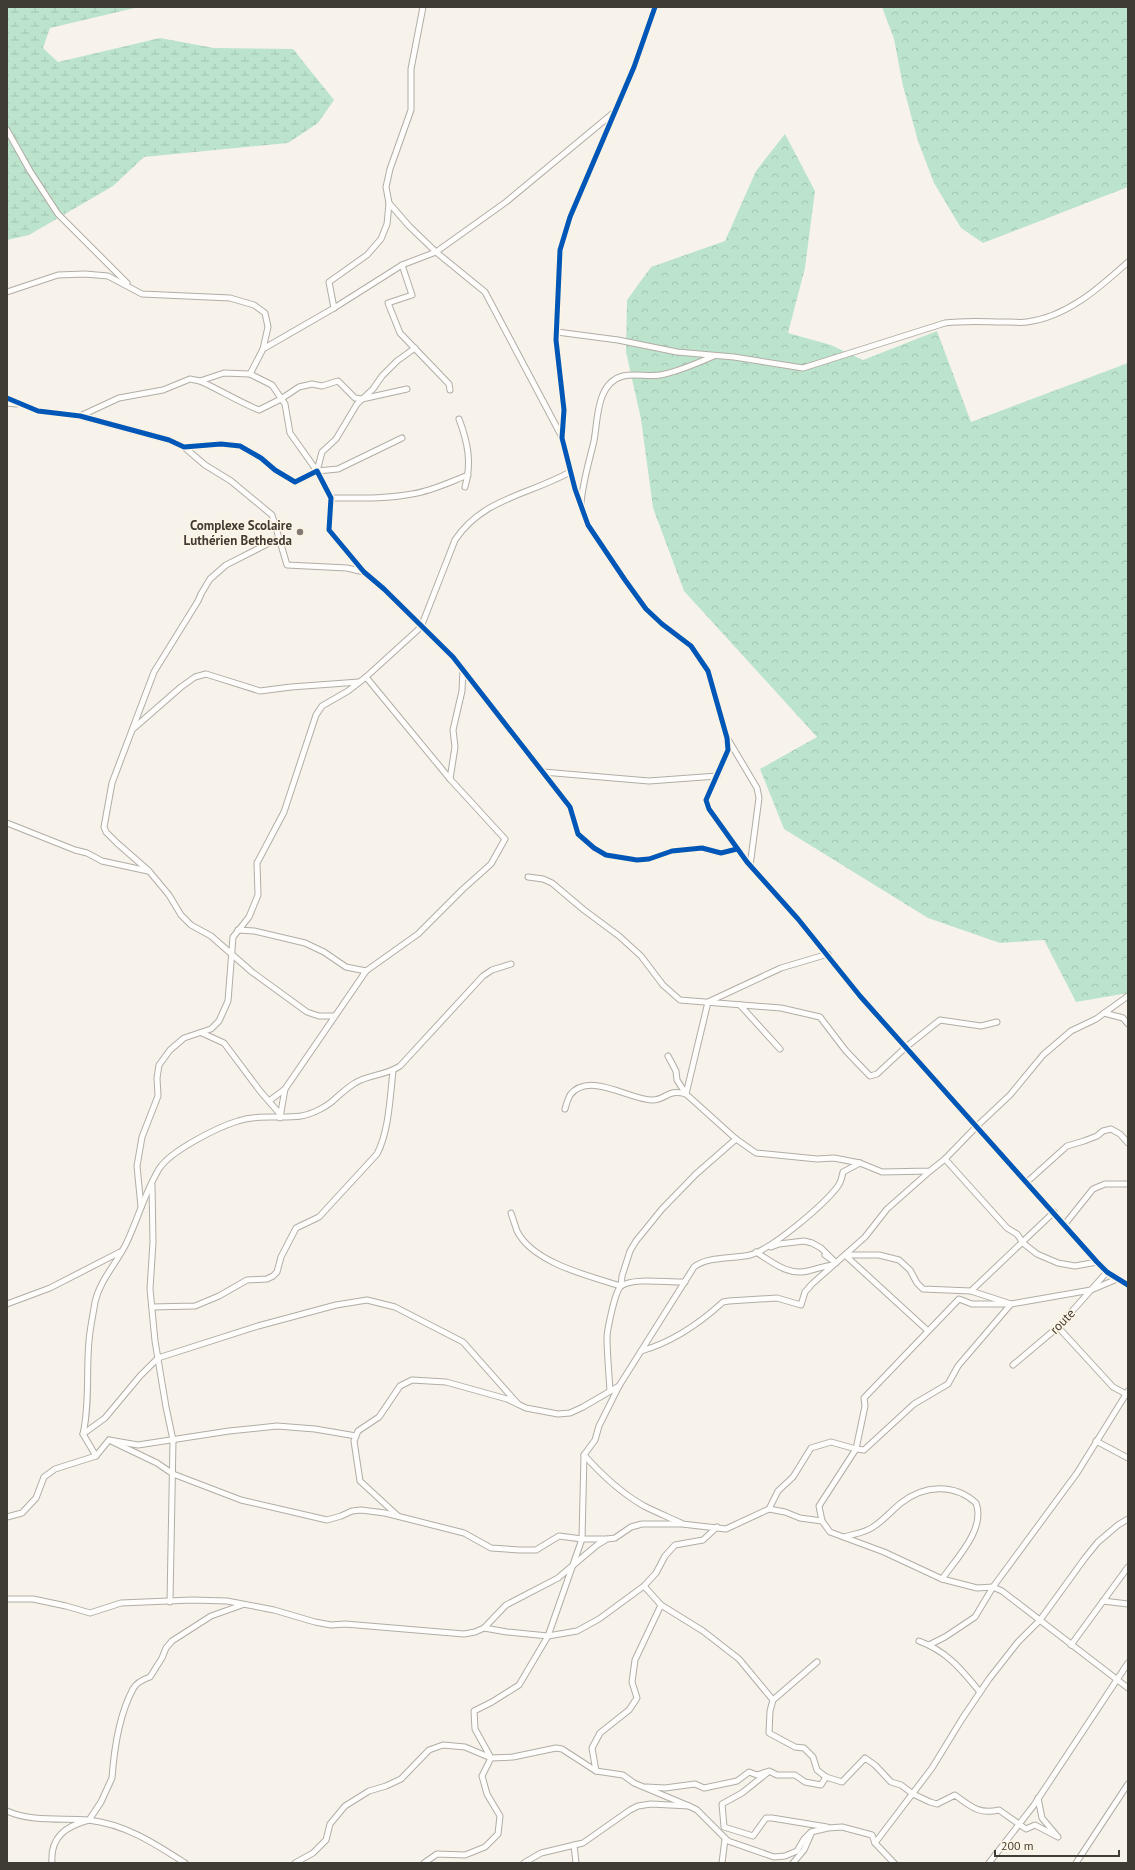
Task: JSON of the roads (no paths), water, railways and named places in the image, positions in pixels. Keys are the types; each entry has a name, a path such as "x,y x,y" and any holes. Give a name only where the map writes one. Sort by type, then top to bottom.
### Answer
{"street":[{"path":"334,308 329,282 367,255 381,239 387,224 389,203 386,187 390,169 411,110 411,69 423,7"},
{"path":"562,438 564,410 556,332 560,250 570,217 613,113 634,67 655,7"},
{"path":"263,349 334,308 402,265 436,252 506,202 613,113"},
{"path":"7,130 30,171 58,214 125,282 142,294"},
{"path":"389,203 436,252 485,292 562,438 570,472 588,525 646,609 662,624 691,646 708,671 727,738 728,750 706,800 709,809 750,866 828,954 860,996 1065,1224 1097,1262 1117,1280 1128,1285"},
{"path":"556,332 618,340 677,352 803,368 945,323 962,320 1026,322 1058,313 1094,293 1128,262"},
{"path":"402,265 412,295 388,303 400,333 449,384 450,390"},
{"path":"7,292 58,275 85,274 108,276 142,294 230,298 254,305 266,314 268,327 263,349 250,374"},
{"path":"317,470 322,452 336,439 357,404 397,360 415,348"},
{"path":"581,504 583,481 595,436 596,414 602,397 611,383 623,376 658,375 716,356"},
{"path":"200,381 224,373 250,374 272,385 284,404 290,433 317,470 331,498 329,530 364,572 384,589 421,627 443,645 544,772 570,807 578,834 594,848 606,855 637,860 649,859 672,851 702,848 721,853 737,849"},
{"path":"80,416 119,398 163,390 190,379 200,381 220,390 242,403 260,410 299,387 312,384 322,386 338,381 355,398 362,399 407,389"},
{"path":"7,398 19,405 38,411 80,416 170,440 184,447 205,465 231,481 272,515 287,565 347,568 364,572"},
{"path":"7,404 19,405"},
{"path":"459,419 468,448 468,475 465,487"},
{"path":"184,447 221,444 240,446 261,458 275,470 295,482 317,470 338,469 402,438"},
{"path":"140,1207 137,1166 142,1137 158,1096 157,1078 159,1065 170,1050 184,1038 211,1029 219,1020 228,1001 233,936 249,916 258,895 257,863 284,812 316,715 322,706 348,691 366,677 421,627 455,540 463,528 494,504 554,481 570,472"},
{"path":"331,498 411,494 431,490 449,481 468,475"},
{"path":"279,538 226,565 210,580 154,672 112,783 104,827 106,832 117,844 149,871 169,895 186,921 198,930 210,936 231,952 252,972 308,1012 319,1016 334,1016"},
{"path":"450,779 455,747 453,730 462,691 463,669"},
{"path":"133,729 180,687 195,677 206,674 260,691 359,682"},
{"path":"269,1102 285,1089 366,971 418,934 463,889 491,864 505,839 450,779 366,677"},
{"path":"727,738 757,788 759,798 750,866"},
{"path":"544,772 649,781 717,776"},
{"path":"9,824 75,850 87,853 102,861 149,871"},
{"path":"528,877 543,879 552,883 584,910 619,936 641,956 663,985 680,1000 792,1009 820,1017 846,1051 870,1076 877,1074 906,1047 940,1020 981,1026 997,1022"},
{"path":"238,930 254,930 305,943 324,952 346,967 366,971"},
{"path":"708,1002 781,968 828,954"},
{"path":"96,1456 83,1434 88,1414 89,1341 95,1300 107,1273 126,1244 140,1207 159,1168 171,1156 196,1140 232,1123 251,1117 302,1116 335,1100 353,1083 363,1078 393,1071 400,1066 483,976 492,970 511,964"},
{"path":"642,1351 659,1346 686,1332 723,1302 776,1298 801,1306 805,1292 812,1284 865,1238 887,1209 945,1159 1010,1095 1043,1055 1071,1031 1104,1014 1128,996"},
{"path":"686,1094 708,1002"},
{"path":"740,1005 780,1049"},
{"path":"1104,1014 1123,1018 1128,1024"},
{"path":"202,1033 224,1043 280,1116"},
{"path":"668,1056 676,1071 677,1080 686,1094 736,1139 756,1153 817,1160 834,1158 860,1163 882,1172 930,1171"},
{"path":"152,1307 195,1306 219,1296 247,1280 267,1279 273,1276 277,1272 288,1242 296,1228 319,1217 381,1148 390,1105 393,1071"},
{"path":"565,1109 570,1096 578,1089 589,1085 652,1100 673,1092 686,1094"},
{"path":"280,1116 285,1089"},
{"path":"1027,1182 1067,1146 1074,1142 1084,1141 1097,1136 1103,1131 1111,1130 1120,1134 1128,1143"},
{"path":"610,1391 607,1335 617,1292 621,1286 622,1276 630,1251 636,1241 662,1209 679,1194 696,1174 736,1139"},
{"path":"945,1159 1007,1228 1017,1234 1022,1242 1037,1254 1058,1263 1075,1266 1097,1262"},
{"path":"766,1249 823,1203 839,1185 843,1172 860,1163"},
{"path":"152,1184 153,1242 150,1289 158,1358 166,1407 174,1440 170,1602"},
{"path":"1065,1224 1093,1189 1105,1184 1128,1184"},
{"path":"971,1291 1054,1212"},
{"path":"511,1213 518,1232 533,1250 550,1262 621,1286 647,1280 662,1283 685,1282"},
{"path":"491,1758 475,1730 474,1711 492,1702 519,1685 548,1636 575,1564 582,1539 584,1455 595,1440 599,1426 619,1386 694,1267 697,1264 756,1252 779,1244 804,1241 821,1248 835,1264"},
{"path":"7,1304 50,1288 121,1251"},
{"path":"756,1252 784,1269 795,1272 807,1272 835,1264"},
{"path":"825,1255 835,1264"},
{"path":"845,1255 879,1255 899,1260 910,1270 916,1283 923,1289 971,1291 1011,1304"},
{"path":"845,1255 927,1330"},
{"name":"route","path":"1013,1365 1058,1327 1107,1272"},
{"path":"1117,1280 1091,1290 1055,1295 1011,1304 972,1304 959,1298 942,1318 927,1330 864,1398 865,1406 856,1449 820,1506 822,1521 830,1532 884,1552 942,1579 977,1588 993,1587 1002,1591 1128,1688"},
{"path":"83,1434 105,1418 140,1376 158,1358 258,1326 336,1305 367,1300 395,1307 463,1342 518,1404"},
{"path":"769,1509 778,1491 793,1477 811,1448 831,1442 864,1450 914,1404 948,1384 958,1366 1011,1304"},
{"path":"929,1645 972,1620 993,1587 1077,1473 1096,1441 1115,1415 1127,1393 1113,1387 1058,1327"},
{"path":"398,1517 360,1481 354,1441 358,1431 379,1418 400,1386 412,1380 446,1382 507,1399 526,1408 558,1414 570,1413 619,1386"},
{"path":"109,1440 138,1445 228,1431 277,1426 327,1431 356,1436"},
{"path":"109,1440 157,1463 173,1474 241,1500 327,1520 352,1511 361,1510 398,1517 464,1533 491,1548 536,1550 559,1536 582,1539 615,1538 631,1527 642,1524 682,1524 726,1529 769,1509 785,1512 800,1518 822,1521"},
{"path":"7,1517 22,1513 36,1498 44,1477 56,1469 96,1456 109,1440"},
{"path":"1096,1441 1128,1458"},
{"path":"584,1455 594,1466 624,1492 643,1505 682,1524"},
{"path":"844,1537 872,1528 900,1504 919,1493 934,1489 950,1488 976,1503 978,1521 975,1532 942,1579"},
{"path":"875,1843 895,1814 913,1794 932,1768 980,1692 1018,1642 1040,1620 1098,1542 1118,1525 1128,1519"},
{"path":"484,1628 548,1636 577,1631 599,1619 644,1586 675,1545 703,1540 717,1527"},
{"path":"7,1599 33,1600 66,1606 90,1613 121,1603 192,1600 227,1601 274,1610 331,1625 345,1624 464,1634 475,1632 484,1628 506,1605 558,1578 607,1539"},
{"path":"1071,1645 1128,1568"},
{"path":"644,1586 661,1605 703,1631 739,1659 773,1700"},
{"path":"1103,1601 1128,1604"},
{"path":"52,1863 51,1854 55,1841 73,1825 89,1820 112,1778 121,1718 133,1688 144,1679 150,1677 162,1658 166,1648 172,1641 211,1616 243,1604"},
{"path":"596,1771 592,1748 600,1733 629,1710 637,1698 632,1682 635,1660 661,1605"},
{"path":"918,1641 929,1645 953,1660 980,1692"},
{"path":"817,1662 773,1700 770,1711 769,1733 795,1747 804,1748 813,1757 817,1770 826,1777 842,1782 865,1758 875,1765 891,1782 901,1785 913,1794 937,1804 955,1795 974,1809 989,1813 999,1810 1026,1829 1035,1825 1058,1837 1042,1818 1038,1798"},
{"path":"988,1863 1038,1798 1128,1663"},
{"path":"295,1863 314,1852 326,1840 330,1824 345,1806 369,1791 386,1786 401,1779 429,1750 443,1745 465,1747 491,1758 513,1757 556,1748 562,1750 596,1771 623,1775 634,1783 689,1806 697,1810 726,1839 774,1857 785,1856 797,1851 804,1839 811,1832 828,1828 842,1827 872,1835 875,1843 894,1863"},
{"path":"424,1863 437,1854 465,1855 485,1847 498,1834 500,1816 487,1794 482,1776 491,1758"},
{"path":"646,1787 666,1788 696,1784 704,1788 738,1781 749,1772 757,1775 769,1771 777,1775 795,1775 805,1782 817,1783 821,1785 826,1777"},
{"path":"769,1771 742,1793 722,1804 724,1827 753,1836 766,1818 772,1818 828,1828"},
{"path":"1076,1863 1128,1784"},
{"path":"524,1863 541,1853 583,1843 638,1806 651,1804 689,1806"},
{"path":"7,1811 34,1817 89,1820 114,1824 145,1838 185,1863"},
{"path":"793,1863 804,1850 811,1832"},
{"path":"722,1863 726,1839"},
{"path":"574,1845 576,1863"}],"place":[{"name":"Complexe Scolaire Luthérien Bethesda","path":"300,532"}]}
